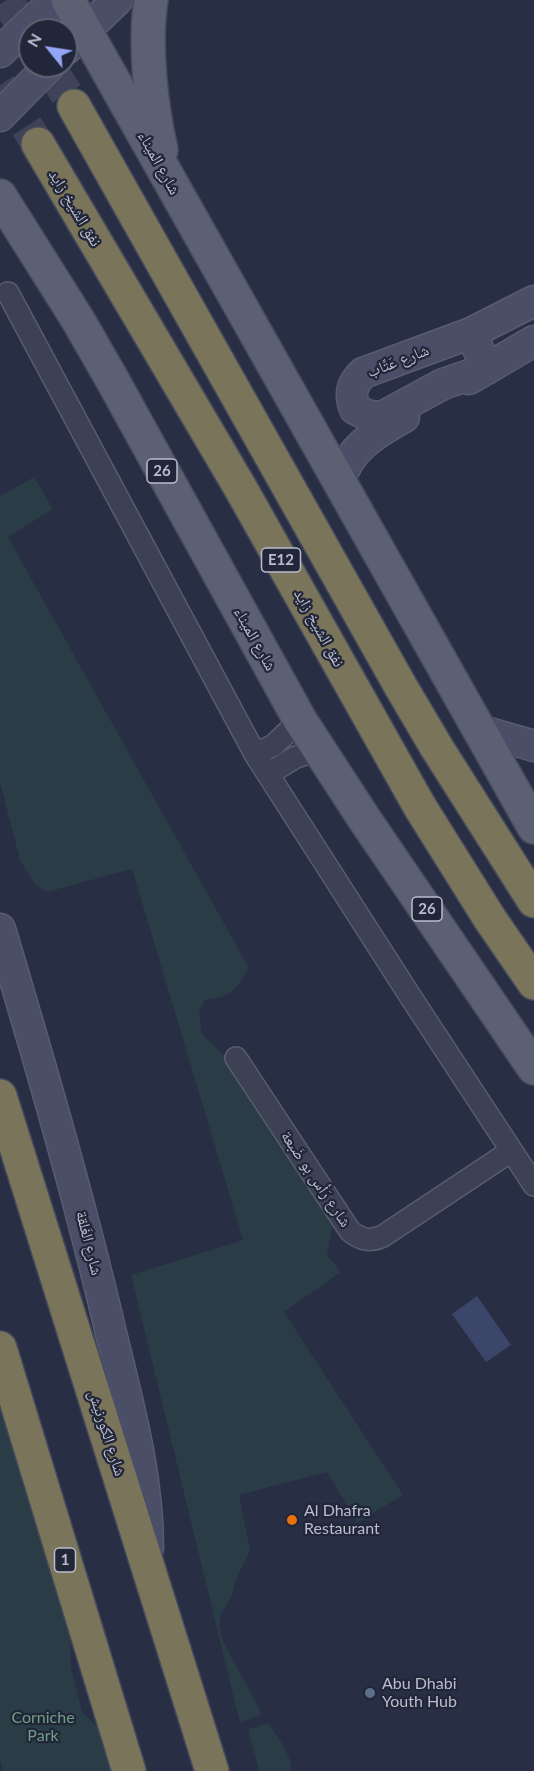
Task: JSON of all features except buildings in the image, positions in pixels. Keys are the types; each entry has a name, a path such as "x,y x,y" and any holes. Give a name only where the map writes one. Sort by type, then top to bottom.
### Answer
{"highway":[{"name":"E12","path":"74,106 436,748 534,901"},
{"name":"نفق الشيخ زايد","path":"38,144 236,479 420,807 478,901 534,983"},
{"name":"شارع الكورنيش","path":"0,1096 212,1771"},
{"name":"1","path":"0,1348 129,1771"}],"main road":[{"path":"0,52 55,0"},
{"name":"شارع الميناء","path":"68,0 93,18 169,180 534,827"},
{"path":"151,0 148,35 152,91 158,136 169,180"},
{"path":"0,116 37,78"},
{"name":"شارع الميناء","path":"0,196 11,229 78,320 300,720 534,1068"},
{"name":"شارع عَتَّاب","path":"487,369 443,384 382,417 369,416 355,409 353,403 354,384 363,374 471,333 534,301"},
{"path":"471,333 487,369"},
{"name":"شارع عَتَّاب","path":"339,483 352,454 367,438 534,341"},
{"path":"479,730 534,746"},
{"name":"شارع الغَلقة","path":"0,929 73,1181 139,1454 147,1508 148,1563"}],"street":[{"path":"8,293 255,754 534,1185"},
{"path":"255,754 274,745 300,720"},
{"path":"268,774 296,757 319,750"},
{"name":"شارع رَأس بو ضَبعة","path":"236,1058 350,1231 357,1237 366,1240 383,1236 512,1151"}],"green space":[{"path":"34,477 53,509 8,537 249,968 232,992 204,1000 199,1013 202,1034 228,1060 334,1217 327,1255 341,1272 284,1312 403,1495 357,1523 327,1472 239,1495 250,1551 236,1579 232,1596 221,1614 219,1625 223,1641 262,1714 240,1723 131,1275 243,1240 132,869 47,892 35,885 20,860 0,782 0,496"},
{"name":"Corniche Park","path":"0,1405 70,1631 71,1667 82,1712 108,1737 118,1771 3,1771 0,1760"},
{"path":"269,1723 287,1752 291,1771 259,1771 248,1729"}],"water":[{"path":"477,1296 511,1345 486,1362 452,1314"}],"tunnel":[{"path":"7,0 18,18"},
{"path":"56,78 74,106"},
{"path":"0,85 38,144"}],"place":[{"name":"Al Dhafra Restaurant","path":"292,1520"},
{"name":"Abu Dhabi Youth Hub","path":"370,1693"}]}
